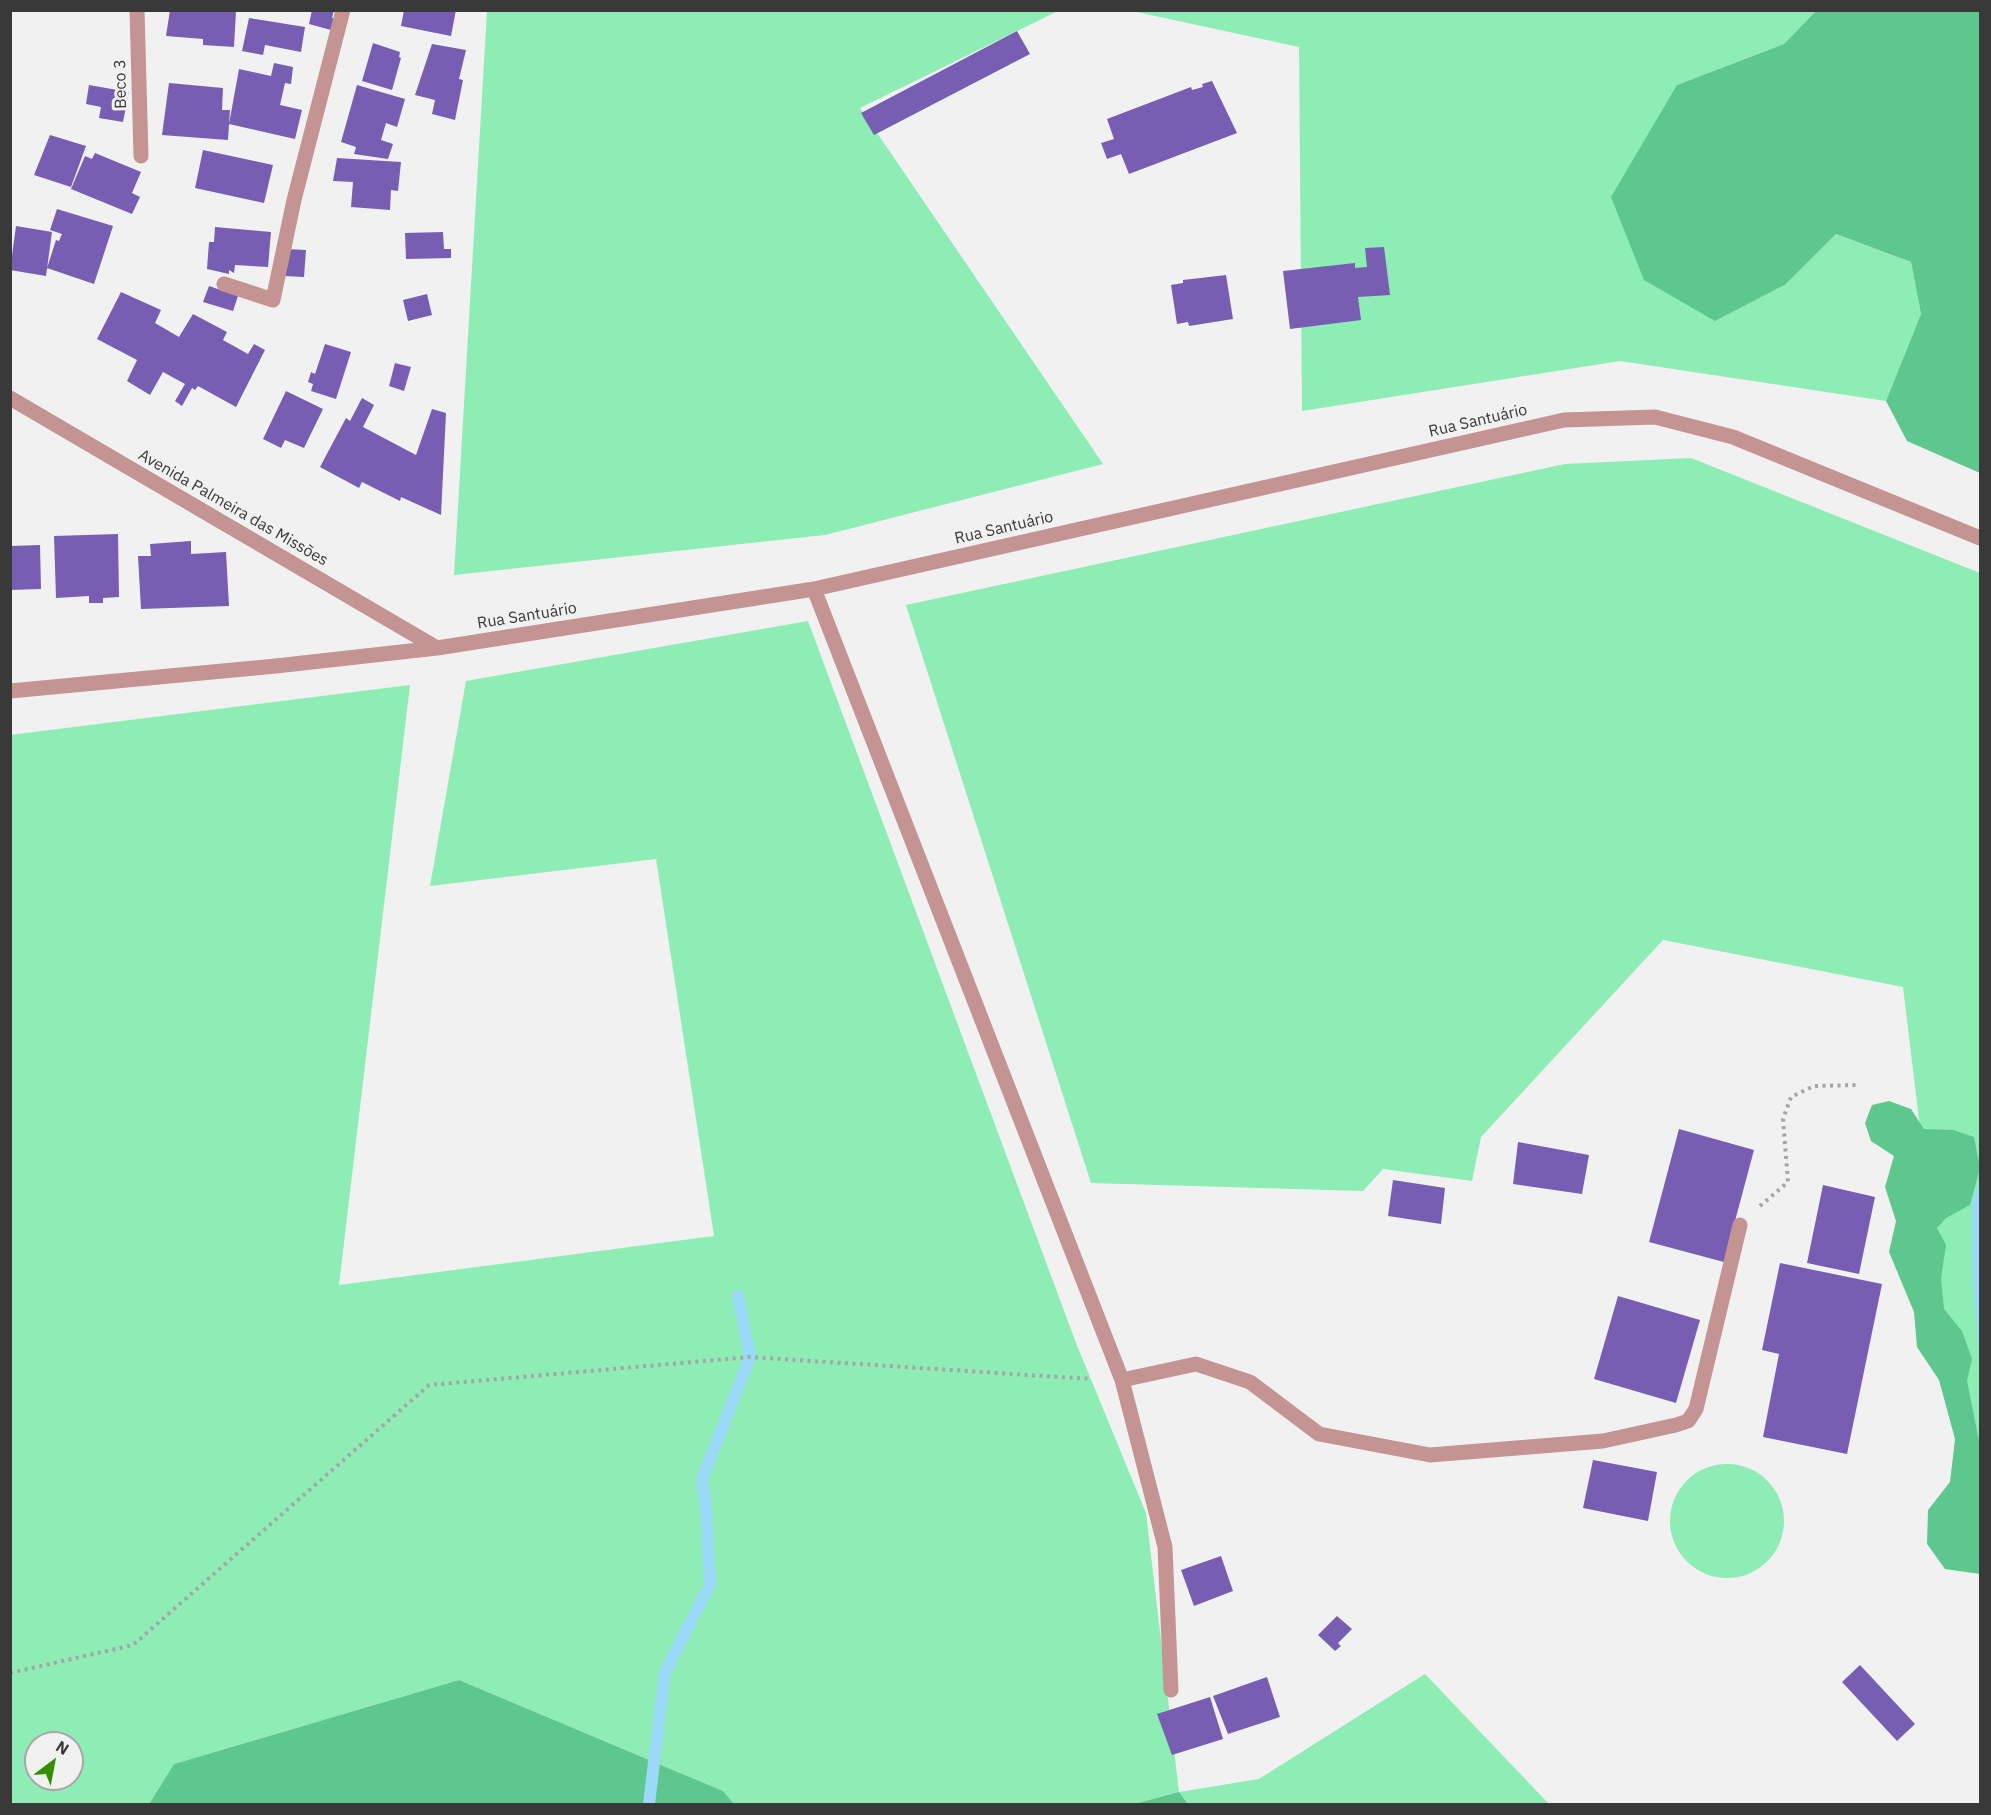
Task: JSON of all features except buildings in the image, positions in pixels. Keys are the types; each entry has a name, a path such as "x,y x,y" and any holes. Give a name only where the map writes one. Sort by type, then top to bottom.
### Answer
{"street":[{"name":"Beco 3","path":"137,10 141,156"},
{"path":"224,284 273,300 294,200 343,10"},
{"name":"Avenida Palmeira das Missões","path":"10,398 437,648"},
{"name":"Rua Santuário","path":"10,691 437,648 814,589 1564,420 1655,417 1733,437 1980,538"},
{"path":"814,589 1122,1380 1166,1547 1171,1690"},
{"path":"1122,1380 1196,1364 1250,1382 1319,1434 1431,1455 1603,1441 1676,1425 1688,1421 1696,1409 1740,1224"}],"path":[{"path":"1740,1224 1788,1182 1783,1119 1791,1097 1814,1086 1860,1085"},
{"path":"10,1673 133,1645 429,1385 750,1357 1074,1379 1122,1380"}],"green space":[{"path":"487,11 1058,11 860,108 1103,464 825,535 454,575"},
{"path":"1132,11 1816,11 1784,44 1677,85 1786,284 1836,234 1911,262 1921,314 1886,401 1620,361 1302,411 1299,47"},
{"path":"1816,11 1980,11 1980,473 1907,441 1886,401 1921,314 1911,262 1836,234 1786,284 1715,321 1644,280 1611,197 1677,85 1784,44"},
{"path":"1691,458 1980,573 1980,1539 1968,1525 1903,987 1663,940 1481,1137 1472,1181 1383,1169 1363,1191 1091,1183 906,605 1565,464"},
{"path":"808,621 1076,1343 1146,1513 1179,1792 1134,1804 734,1804 723,1791 459,1680 174,1764 149,1804 11,1804 10,735 410,685 339,1285 714,1236 656,859 430,886 466,681"},
{"path":"1889,1101 1911,1109 1924,1129 1953,1130 1974,1137 1980,1168 1970,1205 1946,1218 1937,1228 1946,1245 1941,1279 1944,1309 1962,1331 1972,1359 1967,1381 1980,1446 1980,1574 1945,1569 1927,1544 1928,1510 1950,1482 1955,1439 1939,1380 1917,1347 1914,1312 1889,1252 1896,1221 1885,1187 1894,1156 1871,1141 1865,1123 1872,1105"},
{"path":"1727,1464 1749,1468 1768,1480 1780,1499 1784,1521 1780,1543 1768,1562 1749,1574 1727,1578 1705,1574 1686,1562 1674,1543 1670,1521 1674,1499 1686,1480 1705,1468"},
{"path":"1425,1674 1549,1804 1188,1804 1179,1792 1259,1779"},
{"path":"459,1680 723,1791 734,1804 149,1804 174,1764"},
{"path":"1179,1792 1188,1804 1134,1804"}],"water":[{"path":"1980,1178 1980,1362 1973,1283 1972,1202"}],"waterway":[{"path":"649,1804 665,1672 710,1584 702,1479 750,1357 738,1296"}]}
